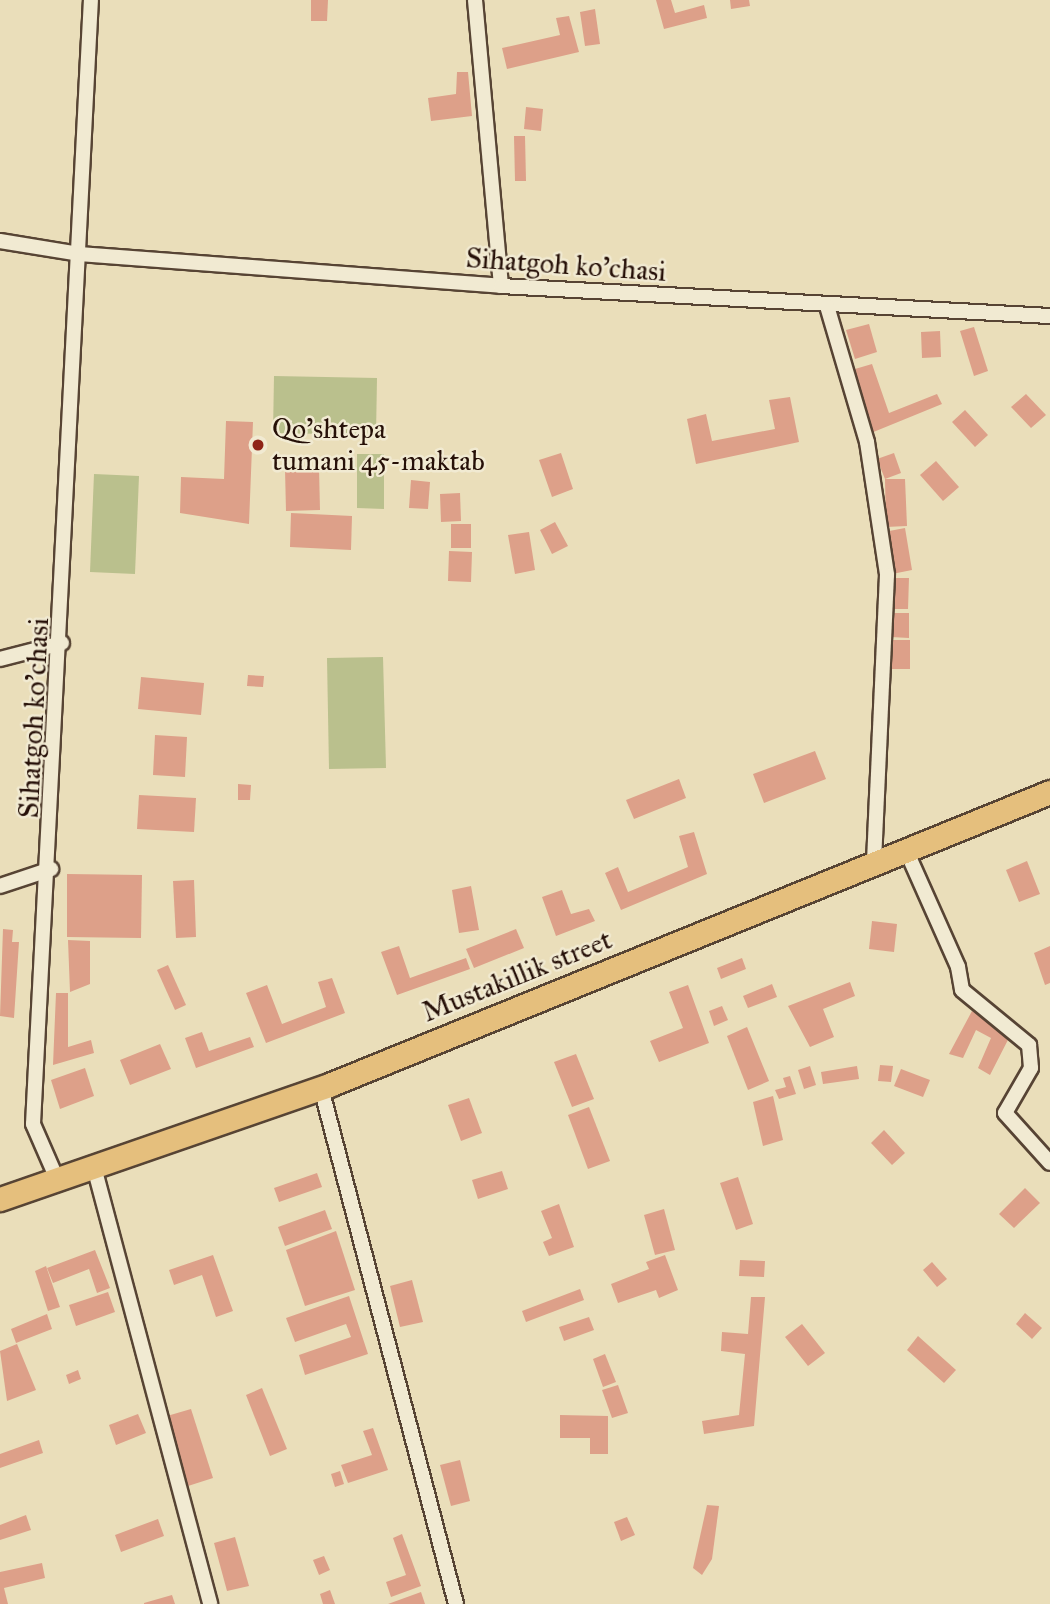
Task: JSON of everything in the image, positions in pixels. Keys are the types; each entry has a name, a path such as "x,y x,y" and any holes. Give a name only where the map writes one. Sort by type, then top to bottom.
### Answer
{"main road":[{"name":"Mustakillik street","path":"0,1199 321,1088 1050,792"}],"street":[{"name":"Sihatgoh ko'chasi","path":"57,1179 33,1124 51,869 91,0"},
{"path":"475,0 501,286"},
{"name":"Sihatgoh ko'chasi","path":"0,242 79,254 501,286 827,306 1050,316"},
{"path":"827,306 867,442 887,575 874,863"},
{"path":"0,659 62,643"},
{"path":"906,850 958,967 962,990 1029,1045 1031,1068 1005,1113 1050,1164"},
{"path":"0,886 51,869"},
{"path":"321,1088 456,1604"},
{"path":"94,1167 210,1604"}],"green space":[{"path":"274,376 377,378 376,435 273,433"},
{"path":"357,454 384,454 384,509 357,508"},
{"path":"94,474 139,476 135,574 90,572"},
{"path":"383,657 386,768 329,769 327,658"}],"building":[{"path":"311,0 328,0 327,21 311,21"},
{"path":"656,0 671,0 675,13 704,5 707,18 664,29"},
{"path":"730,0 749,0 750,6 731,9"},
{"path":"595,9 600,44 585,46 580,12"},
{"path":"569,16 579,52 507,69 502,48 560,35 556,18"},
{"path":"457,72 468,72 472,116 431,121 428,98 456,94"},
{"path":"526,107 543,109 541,131 524,129"},
{"path":"514,136 525,136 526,181 515,181"},
{"path":"869,324 877,352 855,359 846,330"},
{"path":"974,327 988,371 974,376 960,331"},
{"path":"940,331 941,357 922,358 921,332"},
{"path":"872,364 889,413 937,394 942,404 871,433 855,369"},
{"path":"1026,394 1046,415 1031,428 1011,407"},
{"path":"790,397 799,442 696,464 687,419 706,414 712,441 775,429 769,400"},
{"path":"965,410 988,435 975,447 952,422"},
{"path":"226,421 253,422 249,524 180,513 181,477 224,479"},
{"path":"561,453 573,489 552,497 539,460"},
{"path":"894,453 901,473 885,479 877,459"},
{"path":"936,461 959,487 943,501 920,475"},
{"path":"319,468 320,510 286,511 285,469"},
{"path":"885,479 905,479 907,526 886,527"},
{"path":"411,480 430,482 428,509 409,508"},
{"path":"460,493 461,521 441,522 440,494"},
{"path":"291,513 352,516 351,550 290,547"},
{"path":"555,522 568,546 552,554 540,530"},
{"path":"451,524 471,524 471,548 451,548"},
{"path":"905,528 912,570 892,574 884,532"},
{"path":"529,532 535,570 515,574 508,535"},
{"path":"449,551 472,552 471,582 448,581"},
{"path":"893,578 909,578 908,609 892,609"},
{"path":"891,613 909,613 909,638 891,637"},
{"path":"890,640 910,640 910,669 890,669"},
{"path":"248,675 264,676 263,687 247,686"},
{"path":"141,677 204,683 201,715 138,709"},
{"path":"155,735 187,737 185,777 153,775"},
{"path":"815,751 826,779 764,803 753,774"},
{"path":"679,779 686,798 634,819 626,800"},
{"path":"238,784 251,785 250,800 238,800"},
{"path":"139,795 196,798 194,832 137,829"},
{"path":"694,832 707,874 621,910 605,873 618,867 628,892 688,867 679,836"},
{"path":"1027,861 1040,894 1019,902 1006,870"},
{"path":"67,874 142,875 141,938 67,937"},
{"path":"194,880 196,937 176,938 173,881"},
{"path":"471,886 479,930 459,933 452,890"},
{"path":"562,890 571,914 589,909 595,921 556,936 542,897"},
{"path":"872,921 897,924 894,952 869,949"},
{"path":"3,929 13,930 12,942 19,942 14,1018 0,1016"},
{"path":"516,929 524,948 474,968 466,949"},
{"path":"68,940 90,941 90,984 70,992"},
{"path":"399,946 410,978 466,958 470,969 397,995 381,952"},
{"path":"1050,946 1050,983 1045,985 1034,953"},
{"path":"742,958 746,969 721,979 717,968"},
{"path":"168,965 186,1005 175,1010 157,970"},
{"path":"332,978 345,1013 266,1043 246,993 267,985 282,1024 326,1007 318,982"},
{"path":"850,982 855,996 823,1009 834,1037 810,1047 788,1006"},
{"path":"772,984 777,997 748,1008 743,996"},
{"path":"688,985 709,1043 659,1062 650,1041 683,1028 669,992"},
{"path":"56,993 68,993 68,1047 91,1040 94,1053 53,1065"},
{"path":"722,1006 728,1020 714,1026 709,1011"},
{"path":"972,1011 1012,1032 990,1075 978,1068 991,1038 976,1030 963,1058 949,1054"},
{"path":"747,1027 769,1081 748,1090 727,1036"},
{"path":"202,1032 209,1051 250,1037 254,1047 196,1068 185,1038"},
{"path":"160,1044 171,1069 130,1085 120,1060"},
{"path":"576,1054 594,1099 572,1107 554,1062"},
{"path":"880,1065 893,1066 891,1082 878,1081"},
{"path":"810,1066 816,1085 804,1089 798,1070"},
{"path":"857,1066 859,1079 823,1084 821,1072"},
{"path":"85,1068 94,1096 60,1109 51,1080"},
{"path":"901,1069 930,1080 923,1097 894,1086"},
{"path":"790,1076 796,1094 779,1099 775,1090 786,1087 783,1078"},
{"path":"773,1096 783,1140 763,1146 753,1102"},
{"path":"469,1098 482,1133 461,1141 448,1105"},
{"path":"589,1107 610,1161 588,1169 568,1115"},
{"path":"884,1130 905,1153 892,1165 871,1143"},
{"path":"502,1171 508,1189 478,1199 472,1180"},
{"path":"317,1173 322,1187 279,1202 274,1188"},
{"path":"738,1177 753,1224 736,1230 720,1183"},
{"path":"1025,1188 1040,1203 1014,1228 999,1214"},
{"path":"559,1204 574,1247 549,1256 543,1242 552,1238 541,1211"},
{"path":"664,1209 675,1250 655,1255 644,1215"},
{"path":"325,1210 332,1229 285,1246 278,1227"},
{"path":"336,1231 355,1290 305,1306 286,1250"},
{"path":"95,1250 110,1288 97,1293 89,1269 53,1283 47,1268"},
{"path":"213,1255 233,1311 216,1317 202,1275 174,1285 169,1270"},
{"path":"665,1255 678,1290 659,1298 656,1290 618,1303 611,1284 649,1269 646,1262"},
{"path":"740,1260 765,1261 764,1277 739,1276"},
{"path":"932,1262 947,1279 937,1287 923,1270"},
{"path":"46,1266 60,1307 48,1311 35,1271"},
{"path":"412,1280 423,1322 400,1327 390,1286"},
{"path":"580,1289 584,1300 526,1322 522,1311"},
{"path":"108,1292 115,1312 76,1326 69,1305"},
{"path":"349,1296 368,1354 305,1375 299,1355 351,1337 346,1324 295,1342 286,1318"},
{"path":"751,1297 765,1297 754,1426 704,1434 702,1421 739,1415 745,1354 721,1351 722,1332 748,1334"},
{"path":"1025,1313 1042,1328 1032,1339 1016,1324"},
{"path":"47,1314 52,1329 16,1343 11,1329"},
{"path":"589,1317 594,1330 564,1341 559,1327"},
{"path":"802,1324 825,1353 808,1366 785,1337"},
{"path":"918,1336 956,1370 944,1383 907,1350"},
{"path":"17,1344 36,1390 7,1401 0,1351"},
{"path":"605,1354 616,1382 603,1387 593,1359"},
{"path":"78,1370 81,1379 69,1384 66,1375"},
{"path":"618,1385 628,1413 612,1418 602,1390"},
{"path":"262,1388 287,1449 270,1456 246,1395"},
{"path":"191,1409 213,1478 188,1486 167,1416"},
{"path":"138,1414 146,1433 116,1445 109,1425"},
{"path":"560,1415 608,1416 608,1454 590,1454 590,1438 560,1438"},
{"path":"373,1428 388,1470 348,1483 341,1465 372,1455 363,1431"},
{"path":"39,1440 43,1453 0,1468 0,1454"},
{"path":"460,1460 470,1501 451,1506 440,1465"},
{"path":"340,1471 344,1484 335,1487 331,1474"},
{"path":"707,1505 719,1506 712,1559 702,1575 693,1568"},
{"path":"26,1515 31,1530 0,1540 0,1525"},
{"path":"627,1517 635,1535 621,1541 614,1522"},
{"path":"158,1519 164,1536 121,1552 115,1535"},
{"path":"402,1534 421,1586 391,1597 386,1582 406,1575 393,1538"},
{"path":"235,1537 249,1586 227,1591 214,1543"},
{"path":"324,1556 330,1570 319,1575 313,1560"},
{"path":"42,1563 45,1578 4,1588 8,1604 0,1604 0,1572"},
{"path":"330,1590 335,1604 323,1604 320,1594"},
{"path":"421,1592 425,1604 388,1604"},
{"path":"172,1595 175,1604 144,1604 144,1603"}],"place":[{"name":"Qo'shtepa tumani 45-maktab","path":"258,445"}]}
